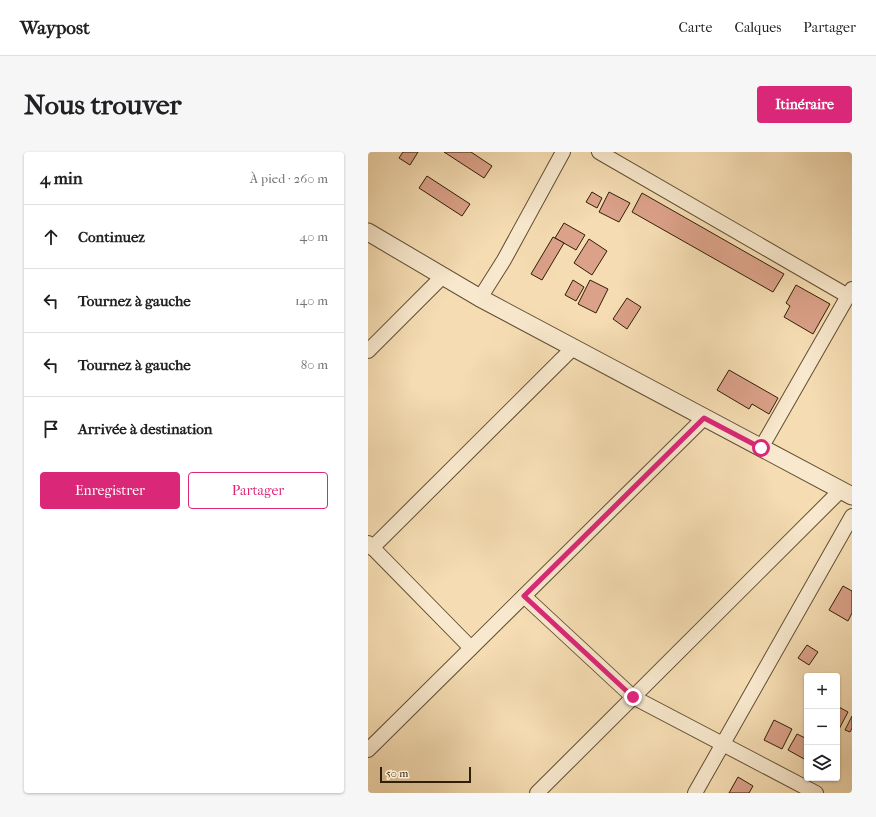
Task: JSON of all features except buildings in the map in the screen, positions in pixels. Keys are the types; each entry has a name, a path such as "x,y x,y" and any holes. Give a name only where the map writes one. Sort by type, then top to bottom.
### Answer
{"street":[{"path":"480,298 504,260 563,152"},
{"path":"599,152 850,292 761,448"},
{"path":"368,232 480,298 846,493 633,697 537,793"},
{"path":"368,351 443,276"},
{"path":"471,648 370,546 573,348"},
{"path":"369,748 704,418"},
{"path":"695,793 852,516"},
{"path":"524,596 633,697 816,793"}],"route":[{"path":"633,697 524,596 704,418 761,448"}]}
